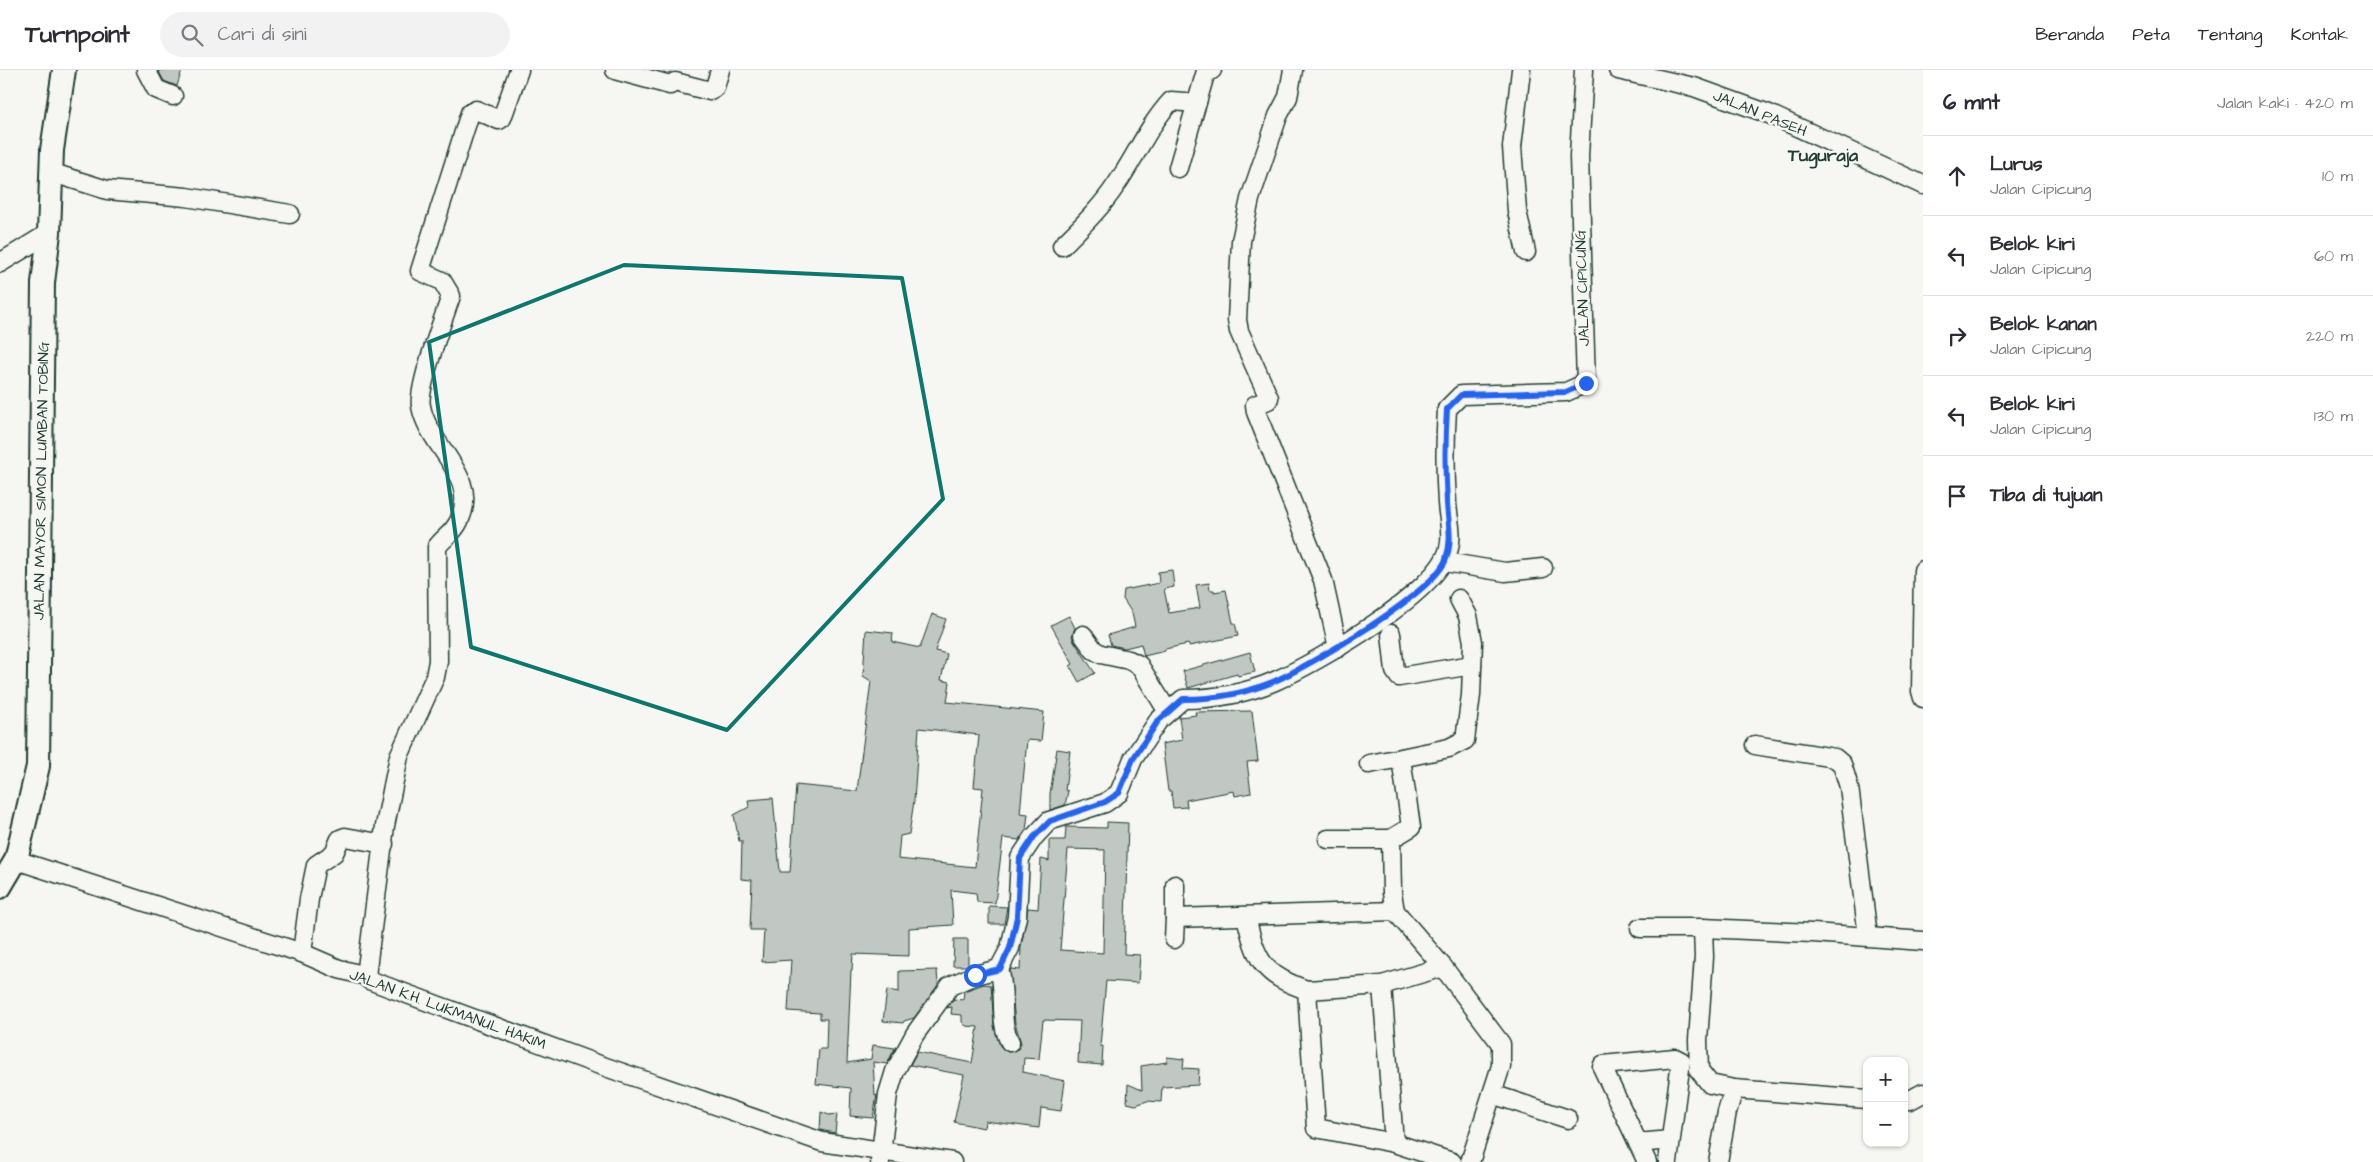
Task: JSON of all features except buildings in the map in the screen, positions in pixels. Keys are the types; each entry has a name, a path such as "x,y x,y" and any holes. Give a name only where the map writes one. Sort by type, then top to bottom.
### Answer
{"main road":[{"name":"JALAN MAYOR SIMON LUMBAN TOBING","path":"0,887 16,860 38,766 43,283 49,233 50,172 64,70"}],"street":[{"path":"146,70 156,89 173,96"},
{"path":"366,976 385,826 399,756 435,677 438,661 437,547 453,532 463,512 463,490 460,477 453,462 439,448 425,423 420,396 451,296 442,281 420,270 470,113 476,110 499,120 502,118 519,70"},
{"path":"615,70 670,85 675,82 710,91 715,87 720,70"},
{"path":"1178,168 1207,70"},
{"path":"1293,70 1288,97 1278,116 1250,199 1241,241 1237,320 1238,331 1269,398 1256,405 1255,409 1323,580 1338,648"},
{"path":"1521,70 1512,147 1517,211 1526,252"},
{"name":"JALAN CIPICUNG","path":"1440,568 1451,532 1447,505 1447,409 1461,395 1566,392 1586,383 1579,156 1584,70"},
{"name":"JALAN PASEH","path":"1618,70 1694,87 1769,114 1923,185"},
{"path":"1062,246 1092,216 1116,185 1160,113 1171,101 1197,103"},
{"path":"50,172 107,190 186,197 290,214"},
{"path":"0,263 49,233"},
{"path":"1010,1042 1004,1024 1004,994 1000,969 1010,948 1017,917 1020,858 1034,837 1050,821 1105,802 1119,793 1133,759 1158,721 1168,712 1183,699 1210,699 1274,681 1338,648 1416,593 1440,568 1505,572 1543,568"},
{"path":"1923,570 1920,691 1923,698"},
{"path":"1368,764 1449,748 1465,740 1471,694 1472,630 1468,616 1459,599"},
{"path":"1391,634 1395,671 1399,677 1472,665"},
{"path":"1083,635 1094,650 1138,665 1168,712"},
{"path":"1755,745 1835,758 1842,764 1849,787 1868,936"},
{"path":"1328,839 1391,839 1411,827 1401,758"},
{"path":"302,953 309,899 316,865 334,853 340,839 344,837 384,844"},
{"path":"1391,839 1394,912 1443,967 1501,1044 1501,1066 1470,1162"},
{"name":"JALAN K.H. LUKMANUL HAKIM","path":"16,860 302,953 339,969 366,976 369,980 594,1063 822,1142 881,1156 952,1162"},
{"path":"1174,939 1175,885"},
{"path":"1175,918 1394,912"},
{"path":"1246,916 1253,949 1261,964 1288,984 1307,990 1382,985 1443,967"},
{"path":"1640,928 1703,928 1868,936 1923,941"},
{"path":"1703,928 1704,957 1698,1040 1699,1070 1710,1084 1734,1088 1863,1099"},
{"path":"881,1156 888,1094 895,1071 915,1034 950,986 975,975 1000,969"},
{"path":"1382,985 1394,1143"},
{"path":"1307,990 1316,1128 1394,1143 1452,1162"},
{"path":"1647,1162 1602,1068 1603,1065 1675,1058 1681,1061 1668,1162"},
{"path":"1718,1162 1727,1112 1734,1088"},
{"path":"1908,1100 1923,1093"},
{"path":"1492,1094 1568,1119"},
{"path":"1638,1143 1670,1140"}],"highlighted area":[{"path":"624,265 902,278 943,499 727,730 471,647 429,342"}],"district":[{"name":"Tuguraja","path":"1823,155"}],"route":[{"path":"975,975 1000,969 1010,948 1017,917 1020,858 1034,837 1050,821 1076,814 1105,802 1119,793 1133,759 1158,721 1183,699 1210,699 1274,681 1334,651 1416,593 1443,565 1449,548 1451,532 1447,505 1445,442 1447,409 1461,395 1566,392 1586,383"}]}
